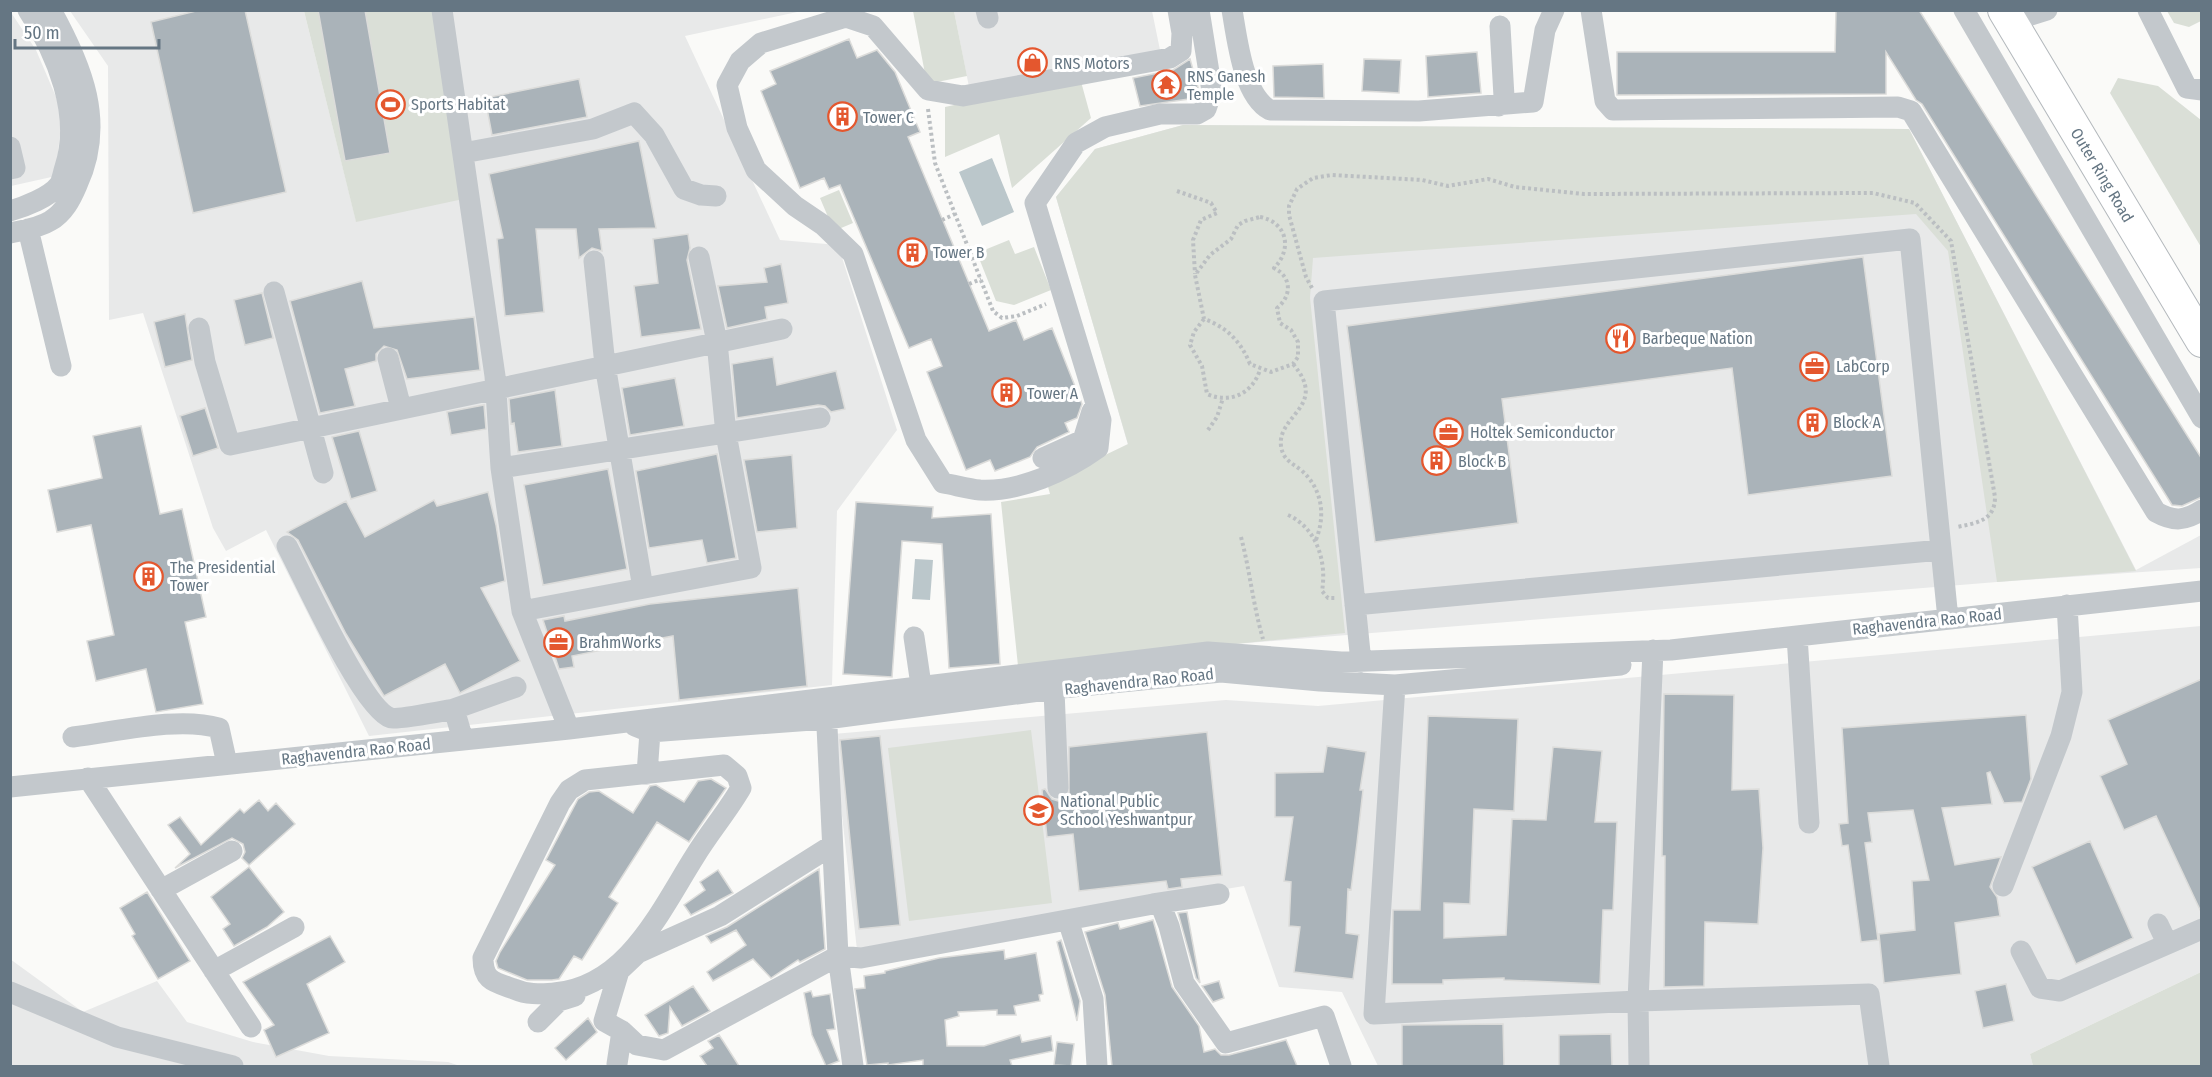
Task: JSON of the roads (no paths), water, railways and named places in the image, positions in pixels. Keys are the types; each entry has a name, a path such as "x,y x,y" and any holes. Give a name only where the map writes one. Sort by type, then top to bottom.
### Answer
{"highway":[{"name":"Outer Ring Road","path":"2028,12 2202,300"},
{"name":"Outer Ring Road","path":"2028,12 2202,340"}],"street":[{"path":"10,211 28,206 58,186 68,156 71,125 68,104 46,38 28,10"},
{"path":"51,10 89,100 91,127 87,165 62,212 49,222 19,231 61,366"},
{"path":"442,10 496,388 501,468 522,611 569,729"},
{"path":"1178,10 1182,33 1181,51 1170,58 963,96 932,92 873,26 846,17 761,43 740,61 727,85 737,128 756,170 795,206 823,225 853,254 916,441 943,483 981,490 1012,487 1076,464 1098,448 1101,420 1035,203 1076,143 1105,127 1160,114 1197,114 1206,109 1212,91 1201,20 1182,33"},
{"path":"1232,10 1240,55 1254,97 1269,110 1419,111 1533,102 1545,30 1554,10"},
{"path":"1591,10 1605,101 1613,110 1898,107 1911,111 2157,512 2167,518 2180,520 2189,518 2202,510"},
{"path":"1964,10 2202,418"},
{"path":"2148,10 2187,88 2202,90"},
{"path":"1500,26 1504,97 1500,106"},
{"path":"732,76 765,163"},
{"path":"463,153 593,129 634,113 654,135 684,189 701,195 716,196"},
{"path":"10,147 15,168 10,169"},
{"path":"1361,662 1324,301 1910,239 1948,619"},
{"path":"522,611 752,568 726,434 717,342 699,257"},
{"path":"594,261 605,365 642,588"},
{"path":"274,292 323,473"},
{"path":"199,328 205,362 230,445 782,329"},
{"path":"388,358 401,408"},
{"path":"1043,458 1083,440 1092,417 1094,396"},
{"path":"501,468 820,418"},
{"path":"287,546 356,678 381,712 392,719 454,709 516,687"},
{"path":"1354,595 1941,550"},
{"name":"Raghavendra Rao Road","path":"10,787 569,729 826,696 1208,652 1361,662 1653,651 2202,591"},
{"path":"2003,886 2061,736 2072,692 2067,606"},
{"path":"1797,636 1809,823"},
{"path":"914,637 921,685"},
{"path":"1640,1066 1638,1001 1653,651"},
{"name":"Raghavendra Rao Road","path":"624,722 650,732 826,719 1054,690 1221,672 1395,685 1630,664 1653,651"},
{"path":"1395,685 1374,1014 1638,1001 1869,994 1879,1066"},
{"path":"1054,690 1058,788"},
{"path":"826,696 831,846 838,956 853,1066"},
{"path":"454,709 463,740"},
{"path":"73,737 175,724 207,725 219,728 227,764"},
{"path":"647,774 650,732"},
{"path":"724,765 737,776 741,788 701,846 640,943 610,973 575,991 528,995 492,981 483,971 483,958 560,803 570,790 585,780 647,774 724,765"},
{"path":"88,778 251,1027"},
{"path":"831,846 720,916 638,953 619,971 604,1022 622,1031 637,1045 664,1050 838,956 861,958 1219,894"},
{"path":"161,890 232,851"},
{"path":"1160,903 1184,983 1226,1043 1324,1016 1341,1066"},
{"path":"1068,920 1094,999 1097,1066"},
{"path":"2158,924 2167,943"},
{"path":"214,971 294,927"},
{"path":"2021,951 2040,988 2060,991 2202,929"},
{"path":"538,1022 559,1001 616,984"},
{"path":"10,992 117,1037 233,1066"},
{"path":"617,1064 622,1031"}],"place":[{"name":"RNS Motors","path":"1033,63"},
{"name":"RNS Ganesh Temple","path":"1166,85"},
{"name":"Sports Habitat","path":"390,104"},
{"name":"Tower C","path":"842,117"},
{"name":"Tower B","path":"912,252"},
{"name":"Barbeque Nation","path":"1621,338"},
{"name":"LabCorp","path":"1815,366"},
{"name":"Tower A","path":"1006,393"},
{"name":"Block A","path":"1812,422"},
{"name":"Holtek Semiconductor","path":"1449,432"},
{"name":"Block B","path":"1437,461"},
{"name":"The Presidential Tower","path":"149,576"},
{"name":"BrahmWorks","path":"558,642"},
{"name":"National Public School Yeshwantpur","path":"1039,810"}]}
